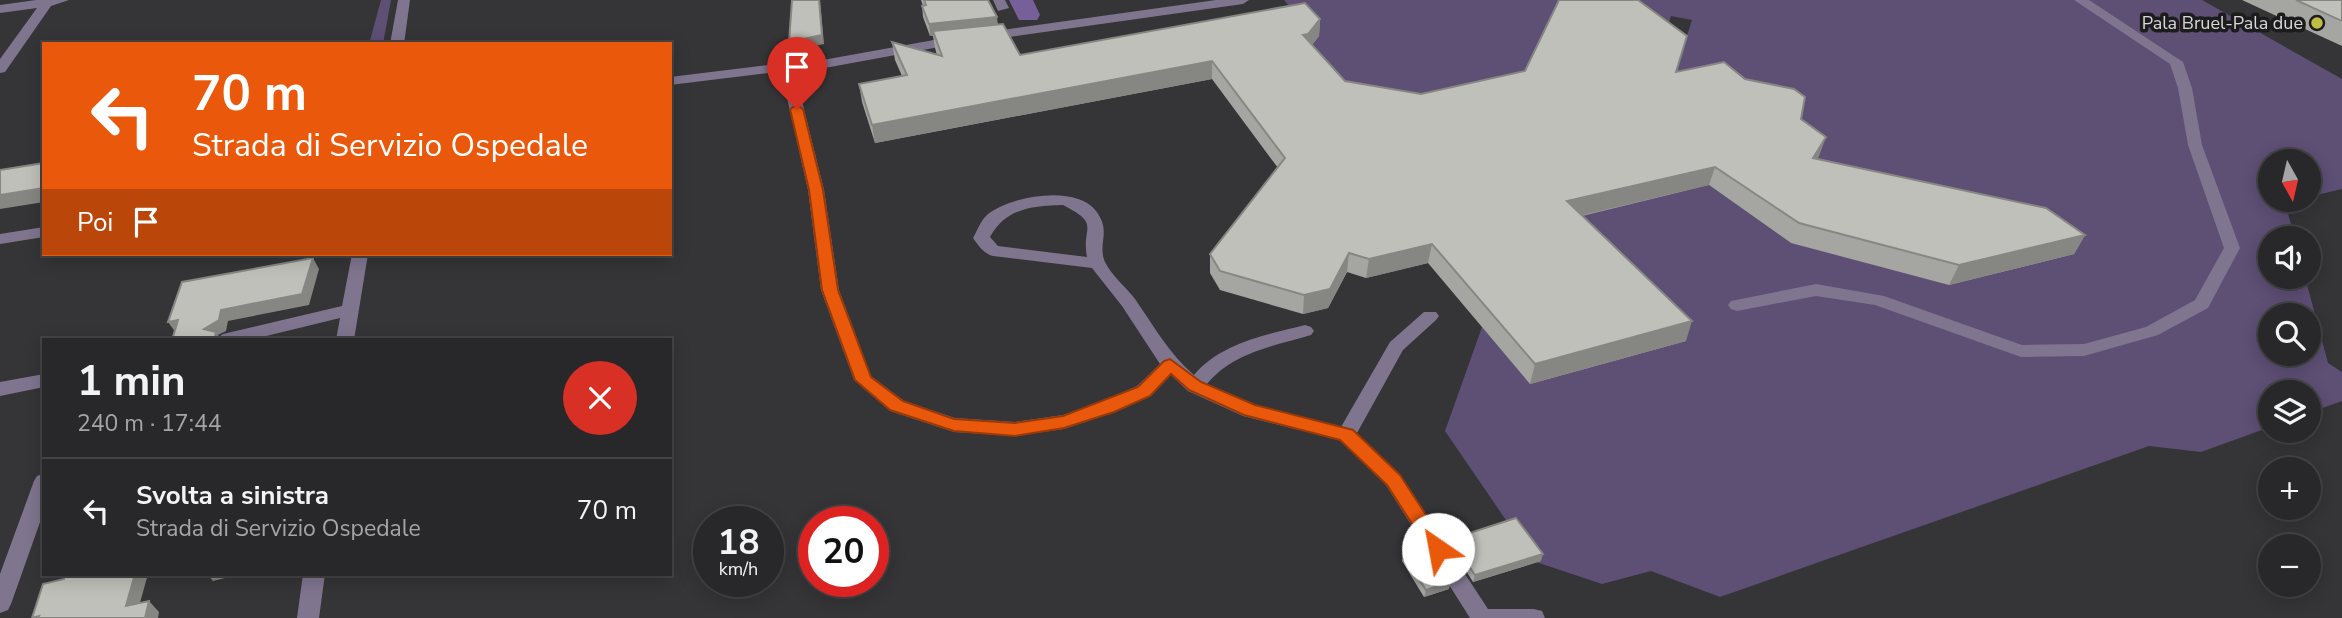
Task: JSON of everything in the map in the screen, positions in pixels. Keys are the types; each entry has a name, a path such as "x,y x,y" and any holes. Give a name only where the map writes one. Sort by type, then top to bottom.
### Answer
{"street":[{"path":"0,9 63,0"},
{"path":"397,42 404,0"},
{"path":"672,80 768,69 784,71 933,42 1243,0"},
{"path":"1737,305 1816,290 1866,298 2021,351 2084,350 2152,331 2202,304 2232,248 2195,145 2185,88 2176,62 2080,0"},
{"path":"0,69 47,2"},
{"path":"784,71 792,89 816,190 830,290 863,380 897,406 954,425 1015,429 1064,422 1144,391 1170,365"},
{"path":"1097,263 993,251 981,237 992,219 1012,208 1037,201 1066,200 1089,212 1098,231 1094,248 1097,263 1128,302 1170,365 1195,386 1250,411 1346,435 1393,480 1485,618 1534,618"},
{"path":"0,239 42,232"},
{"path":"345,338 360,256"},
{"path":"231,338 349,310"},
{"path":"1346,435 1396,346 1430,316"},
{"path":"1195,386 1208,368 1226,357 1305,331"},
{"path":"0,389 42,380"},
{"path":"0,604 42,487"},
{"path":"308,618 314,576"}],"shaded area":[{"path":"381,0 391,0 383,42 370,42"},
{"path":"1284,0 2202,0 2342,79 2342,189 2321,194 2321,149 2258,149 2258,212 2288,212 2292,226 2258,226 2258,289 2308,289 2312,303 2258,303 2258,366 2321,366 2321,337 2328,363 2342,372 2342,401 2321,408 2321,380 2258,380 2258,431 2201,452 2149,446 1720,597 1651,571 1602,584 1536,562 1537,556 1510,526 1445,431 1482,327 1528,381 1562,220 1709,185 1791,243 1830,182 1674,77 1692,20 1671,16 1667,29 1521,89 1343,99 1312,50 1301,20"}],"building":[{"path":"792,0 819,0 822,35 789,42"},
{"path":"924,0 988,0 997,17 929,24 922,6 926,5"},
{"path":"1559,0 1638,0 1687,36 1676,72 1724,62 1745,79 1794,89 1805,97 1801,119 1826,137 1813,158 2046,208 2085,235 1959,265 1799,223 1715,167 1567,201 1692,321 1535,364 1432,244 1369,259 1349,253 1330,289 1304,295 1220,271 1210,254 1285,158 1212,61 872,125 859,84 907,75 892,42 942,56 933,31 1003,24 1020,55 1305,3 1320,19 1308,34 1303,35 1345,81 1421,94 1525,71"},
{"path":"2296,0 2342,0 2342,21"},
{"path":"42,163 42,188 0,195 0,170"},
{"path":"313,258 302,294 221,310 219,320 204,329 216,332 214,338 173,338 178,320 168,322 182,282"},
{"path":"1516,518 1543,554 1475,575 1451,539"},
{"path":"1427,546 1450,582 1426,590 1403,554"},
{"path":"65,576 134,576 126,606 149,601 145,618 32,618 43,584 64,579"}],"waterway":[{"path":"1021,0 1028,15"}],"place":[{"name":"Pala Bruel-Pala due","path":"2317,23"}],"route":[{"path":"797,109 816,190 830,290 863,380 897,406 954,425 1015,429 1064,422 1144,391 1170,365 1195,386 1250,411 1346,435 1393,480 1438,549"}]}
